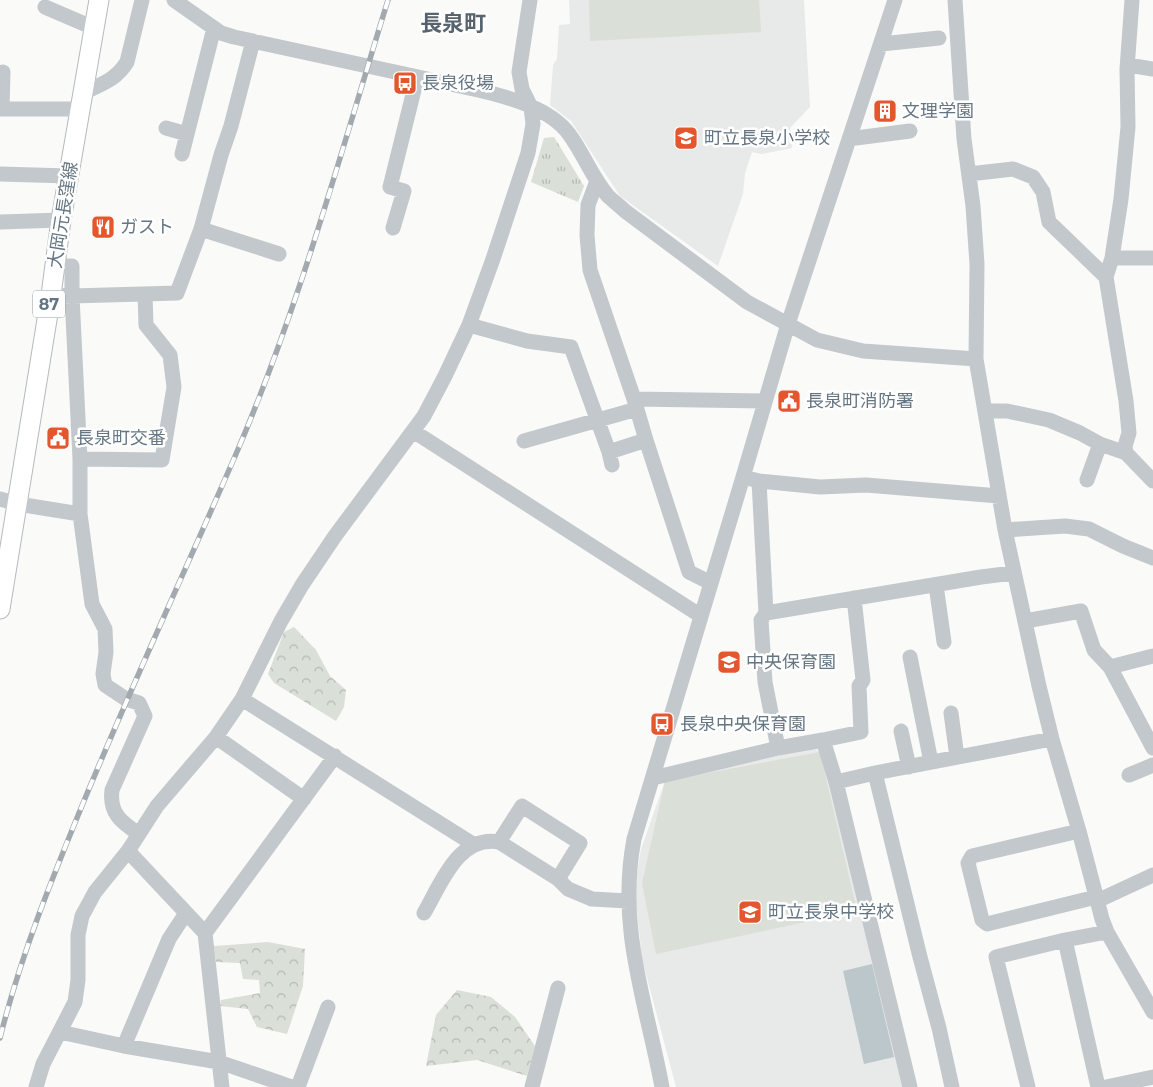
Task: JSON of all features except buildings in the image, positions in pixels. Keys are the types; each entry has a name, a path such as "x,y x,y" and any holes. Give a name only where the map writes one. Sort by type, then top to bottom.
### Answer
{"main road":[{"name":"大岡元長窪線","path":"0,609 9,502 51,295 61,220 99,0"}],"street":[{"path":"3,72 1,109 82,101 114,78 127,62 142,0"},
{"path":"174,0 221,33 509,97 552,119 568,132 608,196 625,211 747,302 817,340 863,351 976,359"},
{"path":"36,1087 42,1064 75,1002 78,980 78,935 82,916 95,892 128,851 157,806 216,737 242,699 281,621 302,585 414,431 445,376 469,325 528,153 533,124 531,107 522,89 519,72 530,0"},
{"path":"662,1087 634,963 628,901 630,859 634,839 788,324 896,0"},
{"path":"956,0 964,139 977,264 976,359 1005,530 1038,686 1079,830 1096,899 1107,932 1153,1012"},
{"path":"1126,453 1129,433 1126,401 1106,277 1112,258 1121,199 1128,127 1128,65 1132,0"},
{"path":"45,7 94,28"},
{"path":"182,154 214,28"},
{"path":"881,44 939,38"},
{"path":"51,295 177,293 201,229 253,41"},
{"path":"1128,65 1153,69"},
{"path":"393,228 404,191 390,187 417,78"},
{"path":"166,128 187,134"},
{"path":"856,138 910,131"},
{"path":"969,174 1013,169 1032,177 1043,192 1049,222 1106,277"},
{"path":"0,174 69,176"},
{"path":"597,181 588,205 587,235 590,270 689,572 711,583"},
{"path":"0,222 61,220"},
{"path":"201,229 279,254"},
{"path":"1112,258 1153,258"},
{"path":"55,266 72,266 80,459 80,514 92,604 105,629 106,652 103,674 105,685 126,699 139,703 145,716 112,790 110,802 115,813 126,826 139,834"},
{"path":"80,459 162,460 174,388 170,355 146,326 145,295"},
{"path":"469,325 526,341 571,347 610,458 646,440"},
{"path":"524,441 598,422 635,404 765,401"},
{"path":"985,411 1007,411 1048,420 1080,433 1100,444 1126,453 1153,481"},
{"path":"414,431 702,616"},
{"path":"1087,480 1100,444"},
{"path":"743,478 820,487 866,485 999,496"},
{"path":"759,481 766,613 761,620 765,682 778,748"},
{"path":"9,502 80,514"},
{"path":"1005,530 1065,526 1089,529 1153,558"},
{"path":"766,613 981,576 1014,573"},
{"path":"936,585 944,642"},
{"path":"653,778 778,748 861,732 859,686 863,680 854,598"},
{"path":"1025,621 1081,611 1094,650 1110,666 1153,748"},
{"path":"1110,666 1153,656"},
{"path":"910,657 931,762"},
{"path":"242,699 473,844"},
{"path":"951,713 957,757"},
{"path":"901,731 908,767"},
{"path":"216,737 304,799"},
{"path":"836,782 1052,739"},
{"path":"823,740 836,782 910,1087"},
{"path":"205,933 335,756"},
{"path":"1129,775 1153,765"},
{"path":"875,773 952,1087"},
{"path":"499,842 522,806 580,843 558,880"},
{"path":"1079,830 972,856 968,863 982,920 987,924 1096,899 1153,875"},
{"path":"424,913 457,858 473,844 489,840 499,842 558,880 568,889 592,899 628,901"},
{"path":"128,851 205,933 222,1087"},
{"path":"124,1046 169,939 186,913"},
{"path":"1028,1087 996,957 1107,932"},
{"path":"1065,940 1098,1087"},
{"path":"532,1087 558,988"},
{"path":"298,1087 328,1007"},
{"path":"60,1032 124,1046 219,1062 292,1087"},
{"path":"1106,1087 1153,1077"}],"shaded area":[{"name":"町立長泉小学校","path":"569,0 804,0 810,107 790,128 792,148 762,154 752,152 745,173 743,194 718,266 620,196 571,121 550,105 553,65 557,59 559,25 570,24"},
{"name":"町立長泉中学校","path":"813,748 824,754 906,1087 676,1087 642,959 636,902 636,879 641,849 665,781"},
{"path":"872,964 894,1057 864,1064 843,971"}],"green space":[{"path":"589,0 759,0 761,32 590,41"},
{"path":"554,137 584,186 578,202 531,182 544,138"},
{"path":"294,627 316,650 330,676 346,690 344,707 336,721 274,683 268,674 284,632"},
{"path":"820,752 857,911 656,954 642,883 665,781"},
{"path":"268,942 305,949 303,986 287,1034 257,1027 248,1009 220,1006 221,1000 260,993 259,980 243,979 240,963 216,962 214,946"},
{"path":"457,990 491,997 515,1017 535,1046 527,1076 477,1060 426,1066 436,1015"}],"railway":[{"path":"0,1038 8,1007 38,916 86,796 236,454 280,343 318,229 388,0"}],"place":[{"name":"長泉役場","path":"405,83"},
{"name":"文理学園","path":"885,111"},
{"name":"町立長泉小学校","path":"686,138"},
{"name":"ガスト","path":"103,227"},
{"name":"長泉町消防署","path":"789,401"},
{"name":"長泉町交番","path":"58,438"},
{"name":"中央保育園","path":"729,662"},
{"name":"長泉中央保育園","path":"662,724"},
{"name":"町立長泉中学校","path":"750,912"}],"district":[{"name":"長泉町","path":"453,23"}]}
